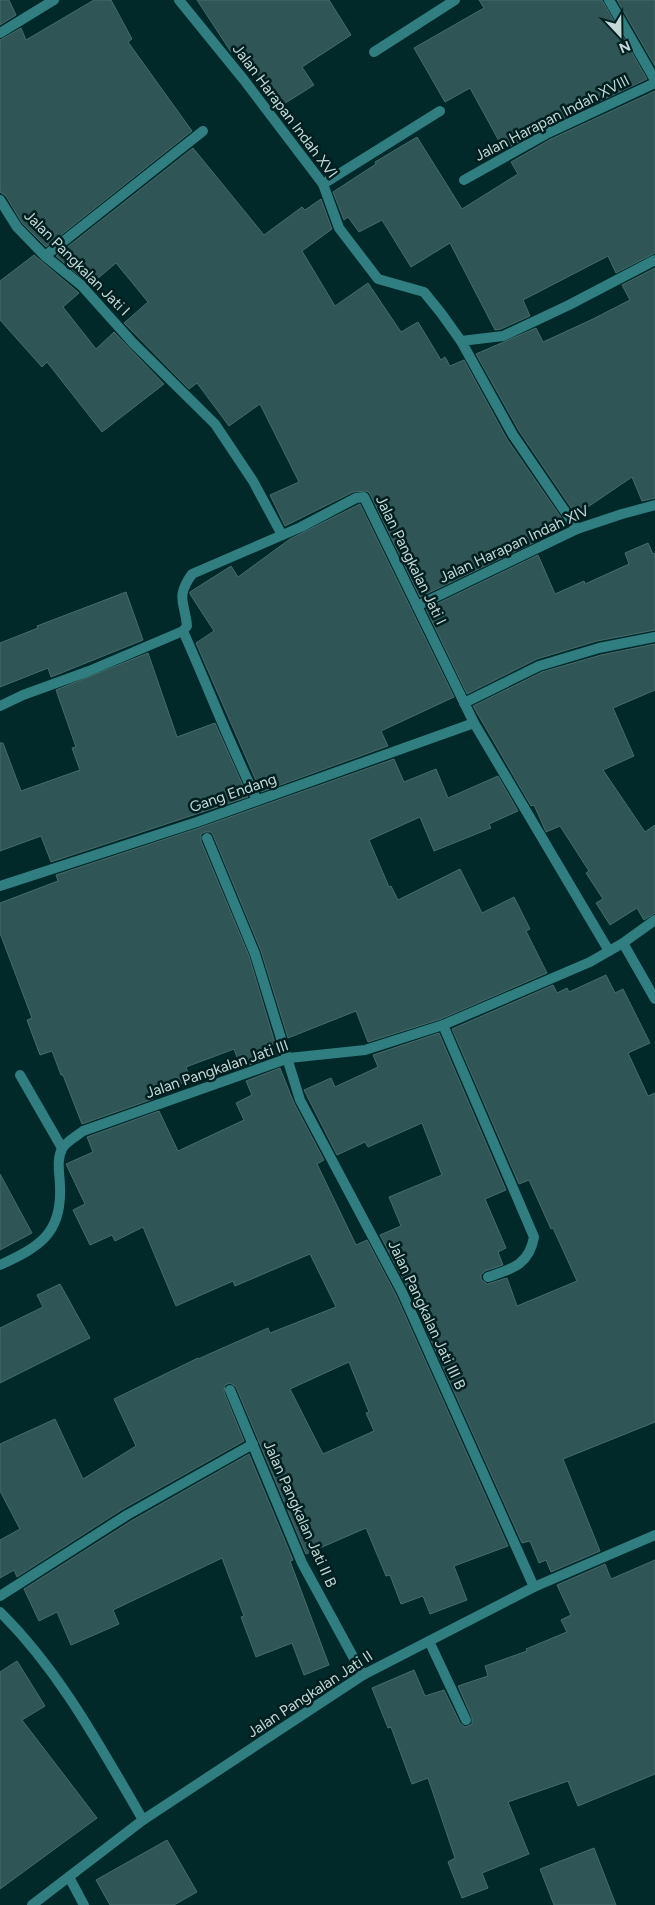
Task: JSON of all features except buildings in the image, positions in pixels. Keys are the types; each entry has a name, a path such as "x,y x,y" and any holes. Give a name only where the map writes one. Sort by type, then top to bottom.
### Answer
{"street":[{"path":"0,34 54,0"},
{"name":"Jalan Harapan Indah XVI","path":"179,0 244,80 323,184 340,228 378,279 424,292 461,341 513,435 577,529"},
{"path":"374,52 455,0"},
{"path":"610,0 655,82"},
{"name":"Jalan Harapan Indah XVIII","path":"464,180 548,133 655,82"},
{"path":"323,184 440,111"},
{"path":"45,256 203,131"},
{"name":"Jalan Pangkalan Jati I","path":"0,200 16,227 45,256 81,285 133,343 215,424 249,474 282,535 356,498 364,497 474,723 609,951"},
{"path":"461,341 502,336 569,305 655,260"},
{"name":"Jalan Harapan Indah XIV","path":"417,606 577,529 655,505"},
{"path":"0,706 23,695 184,631 187,626 181,599 185,584 192,574 282,535"},
{"path":"184,631 228,738 257,800"},
{"path":"464,702 539,666 599,648 655,638"},
{"name":"Gang Endang","path":"0,886 188,825 474,723"},
{"name":"Jalan Pangkalan Jati III B","path":"207,838 255,954 300,1100 402,1292 534,1588"},
{"path":"609,951 623,944 655,920"},
{"path":"623,944 655,999"},
{"name":"Jalan Pangkalan Jati III","path":"62,1148 82,1131 288,1058 364,1050 443,1025 590,962 609,951"},
{"path":"443,1025 534,1237 532,1250 523,1261 512,1269 488,1277"},
{"path":"0,1265 22,1255 49,1235 59,1213 58,1166 62,1148 20,1075"},
{"name":"Jalan Pangkalan Jati II B","path":"230,1390 302,1563 363,1675"},
{"path":"0,1596 127,1514 252,1444"},
{"name":"Jalan Pangkalan Jati II","path":"32,1905 143,1820 363,1675 534,1588 655,1535"},
{"path":"0,1612 23,1635 63,1688 103,1750 143,1820"},
{"path":"428,1641 466,1720"},
{"path":"69,1877 84,1905"}]}
